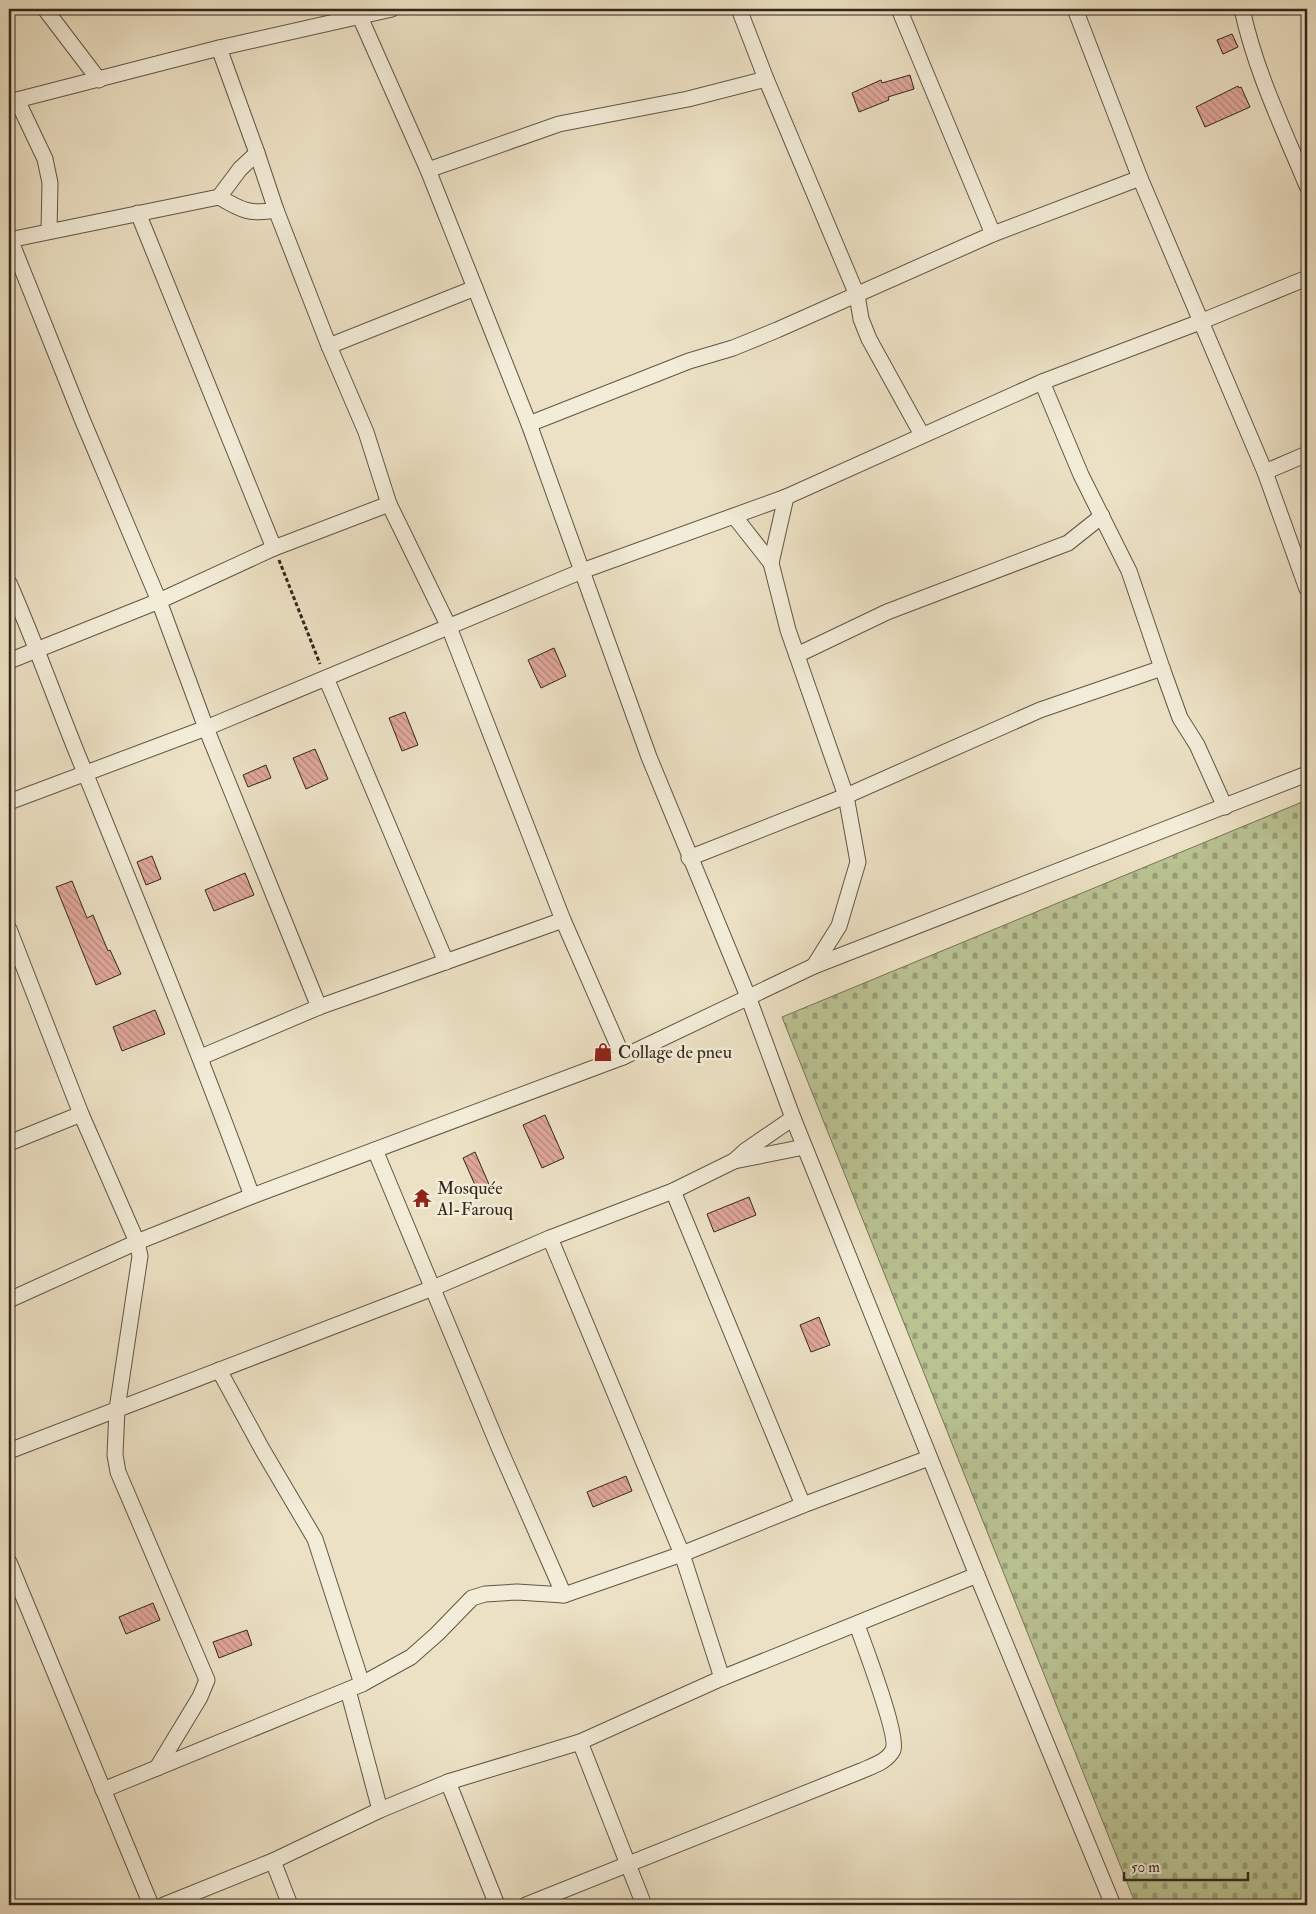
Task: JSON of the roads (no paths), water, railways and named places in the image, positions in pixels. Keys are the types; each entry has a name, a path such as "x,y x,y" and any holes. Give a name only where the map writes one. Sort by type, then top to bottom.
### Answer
{"street":[{"path":"45,9 99,80"},
{"path":"49,231 50,183 46,159 13,101 219,48 392,9"},
{"path":"739,9 766,79 857,295 861,319 868,339 922,435"},
{"path":"899,9 992,234"},
{"path":"1076,9 1140,178 1264,472 1307,589"},
{"path":"1242,9 1247,31 1276,113 1307,186"},
{"path":"360,17 428,170 476,288 529,424 649,757 689,858 749,999 804,1147 929,1458 1113,1905"},
{"path":"219,48 276,210 329,346 366,432 389,504 449,627 563,920 623,1057"},
{"path":"428,170 559,124 688,99 766,79"},
{"path":"257,153 240,170 219,197 10,240 82,419 159,601 206,728 319,1007"},
{"path":"529,424 671,368 777,330 992,234 1140,178"},
{"path":"219,197 241,210 261,213 276,210"},
{"path":"138,213 274,548"},
{"path":"9,802 84,772 206,728 582,571 786,497 1042,382 1200,322 1307,278"},
{"path":"329,346 476,288"},
{"path":"1042,382 1081,474 1129,571 1180,718 1197,745 1225,807"},
{"path":"1264,472 1307,454"},
{"path":"786,497 771,563 781,608 846,796 857,868 839,926 814,966"},
{"path":"9,661 39,651 159,601 274,548 389,504"},
{"path":"734,516 771,563"},
{"path":"797,656 887,612 1068,543 1102,516"},
{"path":"9,583 39,651 84,772 201,1057 252,1196"},
{"path":"689,858 846,796 1040,710 1162,668"},
{"path":"326,678 446,962"},
{"path":"9,1300 137,1242 252,1196 623,1057 749,999 814,966 1307,774"},
{"path":"201,1057 319,1007 563,920"},
{"path":"9,929 81,1114 137,1242 140,1268 117,1409 115,1455 118,1472 207,1680 200,1697 157,1768"},
{"path":"9,1142 81,1114"},
{"path":"9,1451 433,1288 550,1238 673,1191 734,1161 793,1118"},
{"path":"734,1161 804,1147"},
{"path":"375,1150 564,1595"},
{"path":"673,1191 803,1505"},
{"path":"550,1238 682,1554 722,1678"},
{"path":"219,1370 262,1449 315,1539 362,1684"},
{"path":"103,1790 362,1684 411,1657 437,1634 472,1598 478,1595 517,1592 564,1595 682,1554 803,1505 929,1458"},
{"path":"9,1562 15,1595 103,1790 151,1905"},
{"path":"164,1905 273,1861 380,1810 448,1782 580,1742 722,1678 977,1575"},
{"path":"526,1905 861,1770 887,1757 893,1749 892,1730 857,1625"},
{"path":"348,1690 380,1810"},
{"path":"580,1742 644,1905"},
{"path":"448,1782 497,1905"},
{"path":"273,1861 290,1905"}],"place":[{"name":"Collage de pneu","path":"603,1052"},
{"name":"Mosquée Al-Farouq","path":"422,1198"}]}
